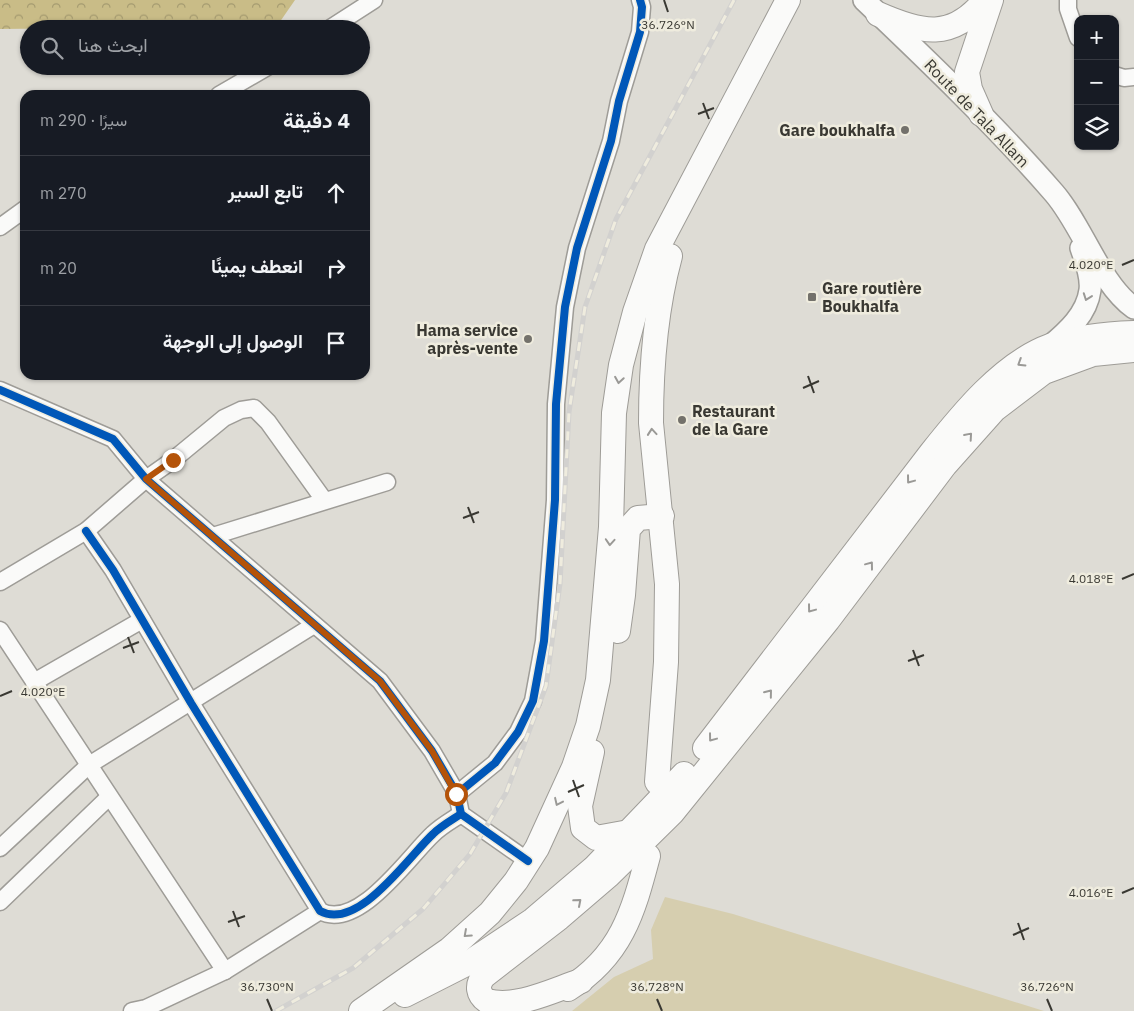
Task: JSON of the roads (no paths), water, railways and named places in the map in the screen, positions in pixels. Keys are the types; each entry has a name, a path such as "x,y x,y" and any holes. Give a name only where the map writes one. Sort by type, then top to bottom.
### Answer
{"highway":[{"path":"361,1011 450,949 490,913 537,848 574,767 588,726 598,680 611,527 614,413 621,365 635,312 657,249 788,0"},
{"path":"657,782 666,662 667,584 662,516 651,423 652,370 662,285 679,232 801,0"},
{"path":"871,7 905,26 922,29 942,28 960,23 972,16 985,0"},
{"path":"981,114 970,89 967,72 991,0"},
{"path":"657,249 640,348 635,422 640,463 647,473 657,481"},
{"path":"373,1011 470,962 533,920 594,868 676,786 957,420 984,393 1017,365 1049,347 1105,334 1134,333"},
{"path":"581,981 523,1000 490,1002 482,997 478,988 482,979 608,876 672,813 828,620 945,465 994,410 1044,372 1094,354 1134,350"},
{"path":"629,832 603,838 589,835 583,828 580,806 614,650 623,595 628,529 638,518 662,516"},
{"path":"513,1011 562,992 581,981 612,951 628,924 648,856"},
{"path":"405,1011 475,974 540,933"}],"main road":[{"name":"Route de Tala Allam","path":"871,7 981,114 1056,194 1071,216"},
{"path":"1071,216 1109,279 1126,302 1134,308"},
{"path":"1049,347 1071,328 1090,290 1088,268 1071,216"}],"street":[{"path":"343,20 374,0"},
{"path":"456,794 495,763 518,732 533,701 544,641 555,500 556,404 565,307 577,248 611,141 620,101 640,32 642,7 640,0"},
{"path":"1068,0 1068,8 1074,26"},
{"path":"228,90 253,75"},
{"path":"1119,76 1134,77"},
{"path":"0,227 20,213"},
{"path":"0,390 113,439 146,479 380,681 432,751 456,794 461,814 528,861"},
{"path":"0,582 86,531 146,479 173,460 224,418 241,410 254,408 268,422 324,500"},
{"path":"213,536 387,482"},
{"path":"86,531 112,570 191,703 320,911 332,916 343,914 384,888 433,834 461,814"},
{"path":"34,682 142,620"},
{"path":"0,848 89,765 314,625"},
{"path":"0,630 225,970"},
{"path":"0,902 109,797"},
{"path":"132,1011 146,1008 225,970 320,911"}],"railway":[{"path":"276,1011 353,968 423,909 470,854 506,793 546,686 560,584 569,412 585,307 616,219 734,0"}],"place":[{"name":"Gare boukhalfa","path":"905,130"},
{"name":"Gare routière Boukhalfa","path":"812,297"},
{"name":"Hama service après-vente","path":"528,339"},
{"name":"Restaurant de la Gare","path":"682,420"}]}
